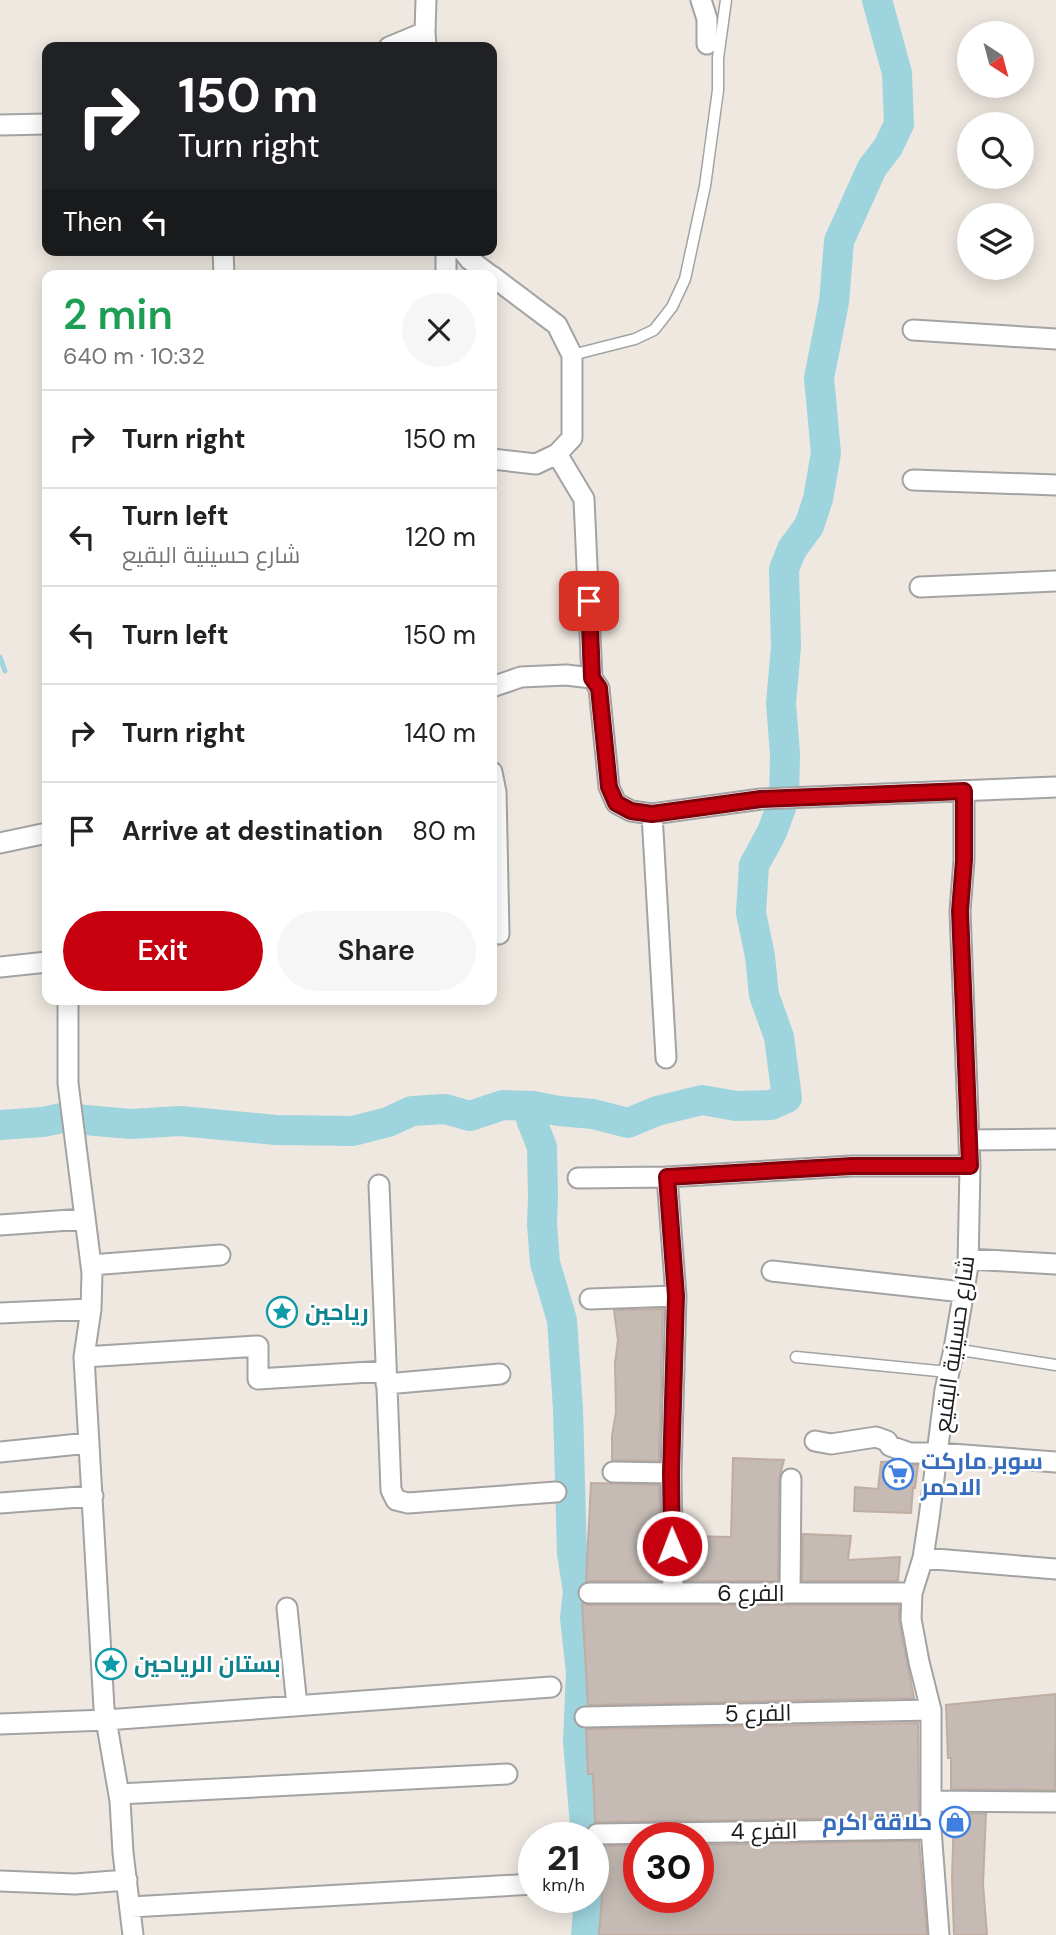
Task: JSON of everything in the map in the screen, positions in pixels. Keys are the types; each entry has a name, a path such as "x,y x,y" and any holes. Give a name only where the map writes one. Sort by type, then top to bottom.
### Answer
{"street":[{"path":"425,40 426,0"},
{"path":"701,0 708,19 707,44"},
{"path":"0,125 42,124"},
{"path":"467,256 484,270"},
{"path":"497,280 557,325 572,355 572,438 557,454 536,464 497,460"},
{"path":"913,330 1056,339"},
{"path":"557,454 584,499 592,678 599,688 609,787 616,803 631,811 652,814 761,799 1056,787"},
{"path":"913,480 1056,485"},
{"path":"920,587 1056,581"},
{"path":"497,685 521,677 566,675 592,678"},
{"name":"شارع حسينية البقيع","path":"939,1935 932,1829 930,1710 911,1619 912,1593 923,1558 948,1372 968,1259 970,1166 960,911 964,860 964,791"},
{"path":"652,814 666,1058"},
{"path":"0,843 42,834"},
{"path":"497,839 499,934"},
{"path":"0,967 42,963"},
{"path":"68,1005 68,1083 91,1265 91,1309 84,1357 100,1651 106,1720 119,1794 133,1935"},
{"path":"969,1140 1056,1139"},
{"path":"578,1178 667,1177 852,1166 970,1166"},
{"path":"667,1177 676,1296 671,1473 673,1593"},
{"path":"379,1185 391,1490 396,1500 408,1503 556,1492"},
{"path":"0,1225 84,1219"},
{"path":"91,1265 220,1255"},
{"path":"968,1259 1056,1264"},
{"path":"772,1271 963,1292"},
{"path":"590,1299 676,1296"},
{"path":"0,1313 91,1309"},
{"path":"84,1357 258,1346 258,1380 500,1374"},
{"path":"815,1441 831,1444 876,1437 887,1441 890,1446 910,1452 1056,1462"},
{"path":"0,1452 89,1443"},
{"path":"613,1472 671,1473"},
{"path":"790,1593 791,1479"},
{"path":"0,1503 93,1496"},
{"path":"923,1558 1056,1569"},
{"name":"الفرع 6","path":"589,1593 912,1593"},
{"path":"287,1608 297,1706"},
{"path":"0,1724 106,1720 551,1687"},
{"name":"الفرع 5","path":"585,1717 930,1710"},
{"path":"119,1794 507,1774"},
{"path":"931,1801 1056,1802"},
{"name":"الفرع 4","path":"609,1834 932,1829"},
{"path":"0,1881 75,1884 127,1881"},
{"path":"131,1908 518,1885"}],"lane":[{"path":"572,355 635,339 654,330 672,307 685,279 705,186 718,90 718,58 726,0"},
{"path":"954,1349 1056,1365"},
{"path":"796,1357 948,1372"}],"building":[{"path":"663,1309 659,1461 612,1460 618,1340 614,1310"},
{"path":"733,1458 784,1460 779,1479 778,1581 685,1581 684,1536 731,1537"},
{"path":"897,1461 906,1465 918,1465 911,1513 854,1511 855,1487 878,1489 881,1462"},
{"path":"591,1483 659,1485 661,1581 586,1581"},
{"path":"803,1534 851,1536 848,1560 900,1557 898,1581 802,1581"},
{"path":"582,1603 899,1605 899,1621 914,1698 588,1705"},
{"path":"1056,1694 1055,1790 951,1789 946,1705"},
{"path":"918,1723 919,1817 595,1822 593,1774 588,1774 586,1729"},
{"path":"954,1813 986,1814 983,1884 987,1935 954,1935"},
{"path":"919,1841 927,1935 599,1935 601,1913 609,1913 609,1846 623,1846 623,1913 714,1913 714,1845"}],"waterway":[{"path":"585,1822 578,1741 581,1672 575,1618 578,1591 572,1554 568,1409 562,1320 545,1263 542,1147 531,1119 533,1106 593,1114 628,1123 657,1111 702,1100 736,1106 771,1105 787,1098 779,1037 764,995 760,956 751,913 754,865 772,832 784,799 785,754 781,703 786,647 784,569 792,549 809,526 818,499 826,453 819,378 834,302 839,241 872,168 888,147 899,124 897,73 877,0"},
{"path":"0,657 5,671"},
{"path":"0,1125 62,1118 131,1124 180,1121 276,1130 353,1131 388,1122 412,1111 445,1109 470,1116 503,1105 533,1106"},
{"path":"586,1935 588,1913"}],"place":[{"name":"رياحين","path":"282,1312"},
{"name":"سوبر ماركت الاحمر","path":"898,1474"},
{"name":"بستان الرياحين","path":"111,1664"},
{"name":"حلاقة اكرم","path":"955,1822"}],"route":[{"path":"589,601 592,678 599,688 609,787 616,803 631,811 652,814 761,799 964,791 964,860 960,911 970,1166 852,1166 667,1177 676,1296 671,1473 672,1546"}]}
